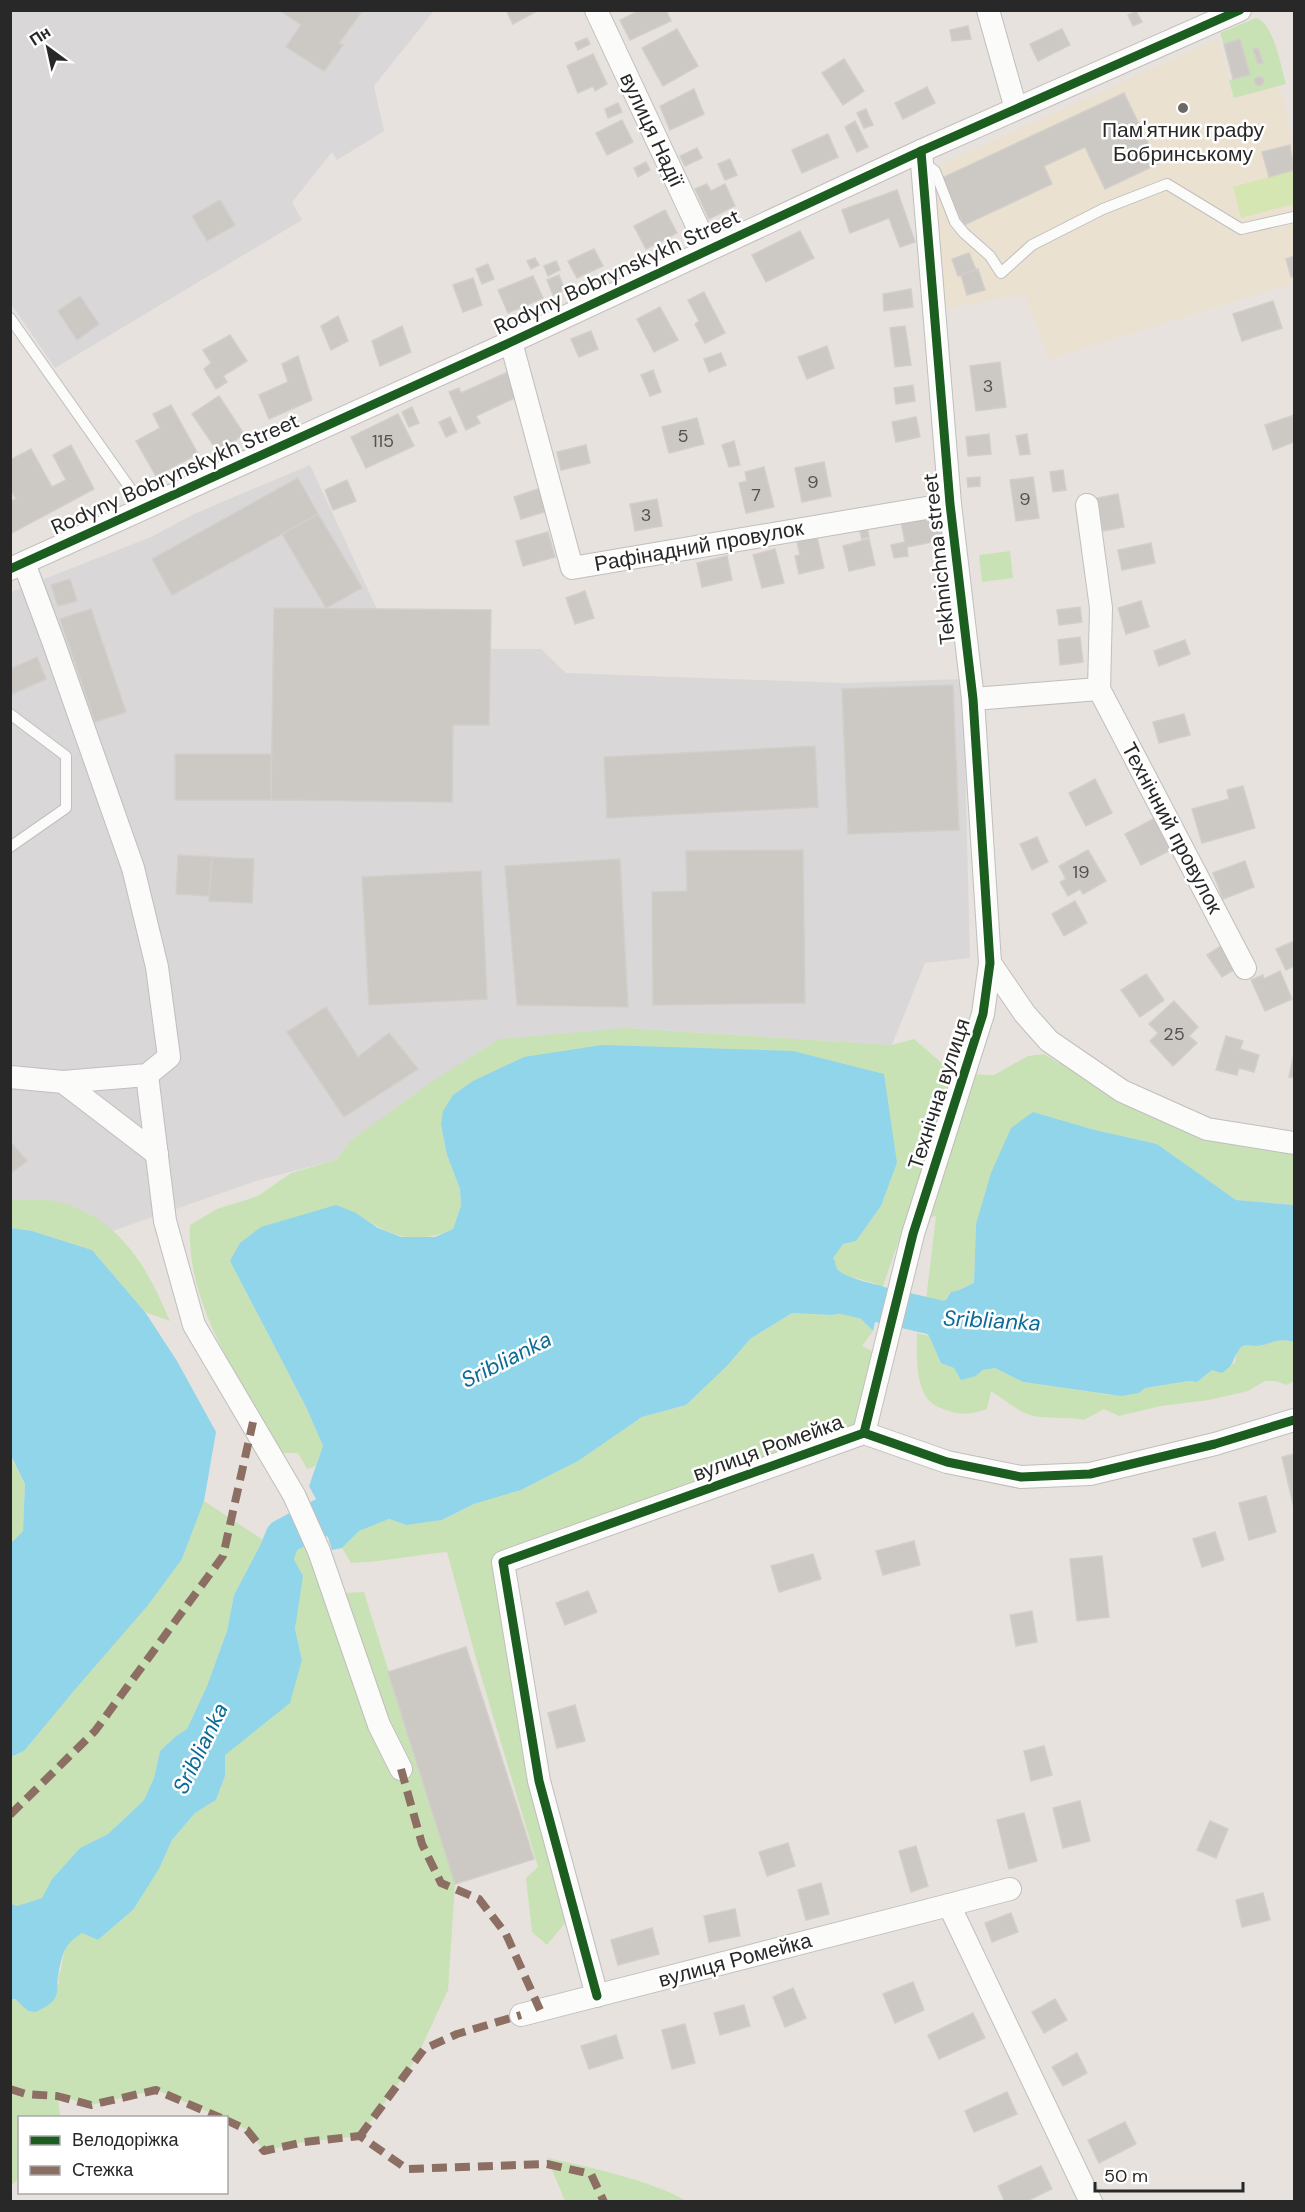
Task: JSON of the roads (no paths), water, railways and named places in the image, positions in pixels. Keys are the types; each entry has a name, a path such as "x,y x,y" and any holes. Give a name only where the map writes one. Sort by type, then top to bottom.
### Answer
{"street":[{"name":"вулиця Надії","path":"596,10 708,249"},
{"path":"988,10 1017,109"},
{"name":"Rodyny Bobrynskykh Street","path":"17,566 511,342 708,249 922,160 1017,109 1240,10"},
{"name":"Tekhnichna street","path":"922,160 950,504 973,699 990,963"},
{"name":"Рафінадний провулок","path":"511,342 572,568 950,504"},
{"name":"Технічний провулок","path":"1087,505 1101,608 1099,689 1245,968"},
{"path":"10,1077 63,1082 147,1075 169,1057 157,968 133,868 54,641 17,566"},
{"path":"973,699 1099,689"},
{"path":"990,963 1025,1014 1049,1041 1122,1091 1207,1129 1294,1143"},
{"name":"Технічна вулиця","path":"864,1433 914,1234 983,1014 990,963"},
{"path":"147,1075 165,1221 194,1325 294,1495 319,1551 379,1725 401,1769"},
{"path":"63,1082 157,1154"},
{"name":"вулиця Ромейка","path":"597,1996 539,1781 503,1562 864,1433 947,1462 1021,1477 1090,1474 1215,1444 1294,1420"},
{"name":"вулиця Ромейка","path":"521,2015 1010,1889"},
{"path":"949,1905 1091,2202"}],"lane":[{"path":"922,160 935,171 955,222 990,256 1001,273 1032,244 1103,209 1167,184 1241,229 1294,216"},
{"path":"10,318 144,508"},
{"path":"10,714 66,756 66,808 10,847"}],"water":[{"path":"602,1045 793,1051 884,1074 897,1163 881,1206 856,1241 843,1244 833,1258 841,1273 883,1286 873,1331 853,1311 832,1315 792,1313 750,1339 727,1366 686,1405 642,1417 578,1461 521,1490 474,1504 442,1520 407,1525 389,1519 359,1531 342,1548 332,1550 328,1537 322,1534 311,1509 317,1501 309,1486 323,1446 306,1407 230,1261 240,1243 261,1227 336,1205 356,1213 378,1228 401,1237 435,1237 453,1229 461,1206 460,1189 447,1155 441,1125 443,1111 453,1095 473,1081 524,1057"},
{"path":"1033,1112 1095,1130 1157,1144 1236,1200 1294,1205 1294,1342 1282,1340 1256,1346 1244,1346 1222,1373 1212,1370 1197,1382 1189,1381 1145,1388 1139,1393 1121,1396 1023,1382 995,1368 983,1370 976,1376 961,1380 954,1368 941,1363 929,1336 917,1323 926,1300 936,1304 946,1300 951,1292 974,1283 976,1224 991,1173 1011,1128"},
{"path":"11,1228 32,1231 92,1250 145,1312 177,1361 216,1432 204,1501 182,1559 148,1605 24,1751 11,1757 11,1543 23,1531 25,1484 11,1456"},
{"path":"263,1540 295,1540 291,1554 303,1576 295,1629 302,1660 290,1703 225,1755 225,1776 216,1800 195,1813 172,1840 159,1869 133,1910 98,1940 82,1933 71,1942 62,1956 57,1993 54,1999 49,2005 36,2012 28,2011 15,1999 11,1999 11,1904 17,1906 42,1898 52,1879 80,1848 108,1834 144,1800 154,1778 160,1751 187,1729 207,1686 227,1631 234,1595"}],"waterway":[{"name":"Sriblianka","path":"830,1293 951,1321 970,1322"},
{"name":"Sriblianka","path":"267,1586 268,1575 283,1537 340,1507"}],"place":[{"name":"Пам'ятник графу Бобринському","path":"1183,108"}]}
